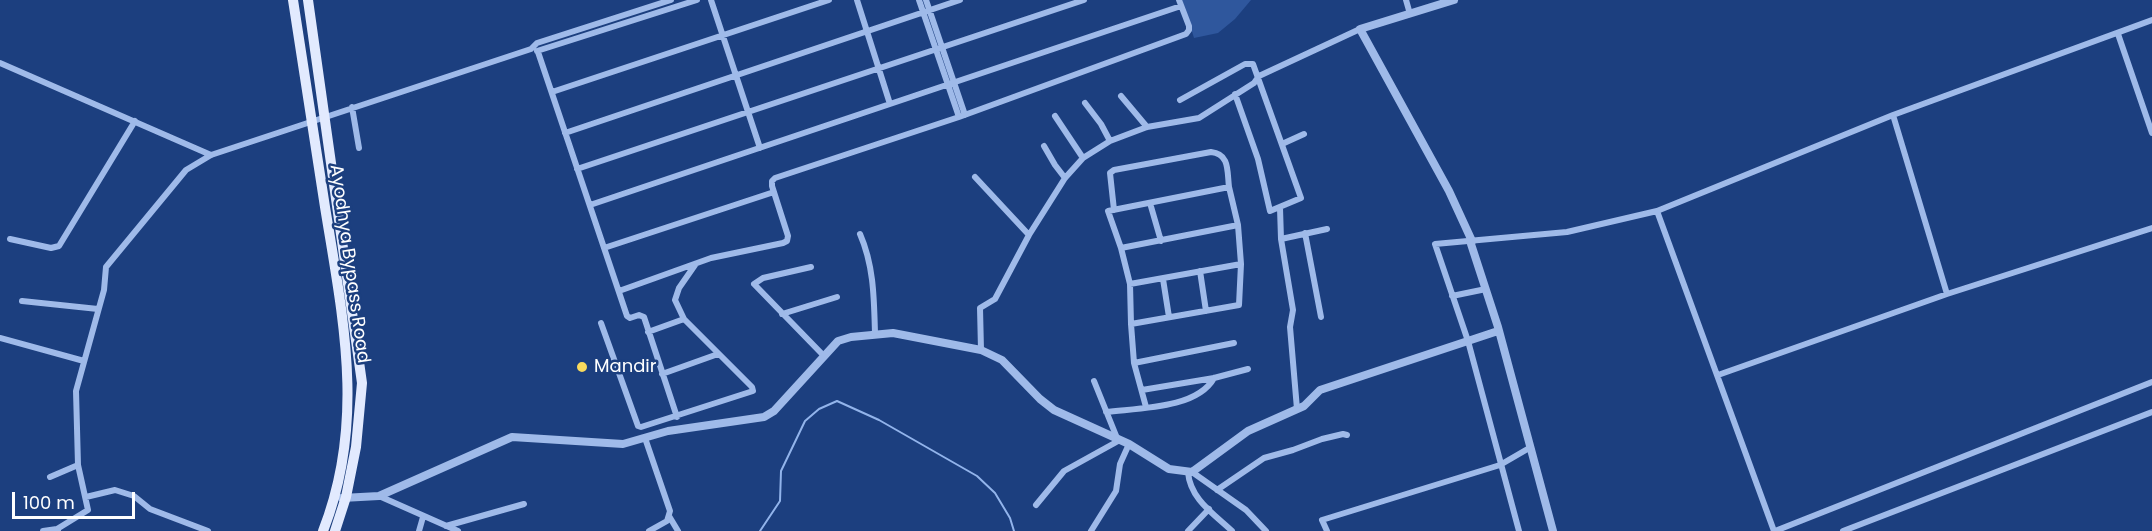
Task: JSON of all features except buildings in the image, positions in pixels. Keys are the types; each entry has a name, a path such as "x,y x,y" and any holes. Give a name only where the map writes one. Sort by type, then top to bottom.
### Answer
{"main road":[{"name":"Ayodhya Bypass Road","path":"293,0 338,289 349,386 341,499 323,531"},
{"name":"Ayodhya Bypass Road","path":"308,0 362,383 356,447 341,499 335,531"}],"street":[{"path":"43,531 57,530 88,510 78,465 76,391 104,290 106,267 186,171 210,154 531,49 537,43 671,0"},
{"path":"531,49 538,52 697,0"},
{"path":"711,0 760,148"},
{"path":"552,92 830,0"},
{"path":"857,0 890,104"},
{"path":"919,0 926,11 962,116"},
{"path":"926,0 926,11"},
{"path":"565,133 960,0"},
{"path":"577,169 1084,0"},
{"path":"1406,0 1410,14"},
{"path":"981,350 980,308 995,299 1029,235 1065,178 1083,158 1110,141 1147,127 1198,118 1254,83 1259,76 1360,29 1454,0"},
{"path":"590,205 951,84 1180,3 1189,26 1186,34 962,116 775,178 772,181 774,192 788,236 787,241 711,258 619,291"},
{"path":"1519,531 1468,341 1435,244 1567,231 1657,211 1893,115 2152,20"},
{"path":"1360,29 1449,192 1472,241 1553,531"},
{"path":"2118,34 2152,133"},
{"path":"538,52 628,318 642,315 677,417"},
{"path":"0,63 210,154"},
{"path":"1180,100 1245,64 1253,64 1301,198 1270,211 1258,159 1235,94"},
{"path":"1121,96 1147,127"},
{"path":"1084,103 1101,124 1110,141"},
{"path":"352,107 359,148"},
{"path":"1893,115 1947,294"},
{"path":"1056,116 1083,158"},
{"path":"10,239 51,248 58,246 135,121"},
{"path":"1282,144 1304,134"},
{"path":"1044,146 1065,178"},
{"path":"1114,210 1109,179 1110,173 1114,170 1211,152 1220,153 1225,158 1238,225 1239,305 1131,324"},
{"path":"975,177 1029,235"},
{"path":"1146,407 1134,363 1130,284 1108,211 1229,187"},
{"path":"604,248 774,192"},
{"path":"1150,202 1161,241"},
{"path":"1280,208 1281,239 1293,310 1290,327 1297,409"},
{"path":"1657,211 1774,531 2152,382"},
{"path":"1121,248 1238,225"},
{"path":"1718,375 1947,294 2152,228"},
{"path":"1281,239 1327,229"},
{"path":"1305,233 1321,316"},
{"path":"860,234 867,250 873,276 875,334"},
{"path":"602,323 638,426 677,417 753,391 753,387 684,320 675,300 679,288 695,264"},
{"path":"1130,284 1240,264"},
{"path":"811,267 763,279 754,284 824,356"},
{"path":"1200,272 1206,311"},
{"path":"1163,279 1169,317"},
{"path":"1452,296 1485,289"},
{"path":"782,314 837,297"},
{"path":"22,301 98,309"},
{"path":"648,332 684,320"},
{"path":"1232,531 1195,496 1189,483 1190,472 1248,431 1304,406 1320,390 1498,331"},
{"path":"341,499 379,496 512,437 623,444 668,431 764,417 774,411 838,341 893,333 981,350 1002,360 1054,410 1122,441 1169,469 1190,472 1246,510 1266,531"},
{"path":"0,338 84,361"},
{"path":"1134,363 1234,343"},
{"path":"662,374 718,354"},
{"path":"1142,390 1214,378 1248,369"},
{"path":"1106,412 1184,402 1209,386 1214,378"},
{"path":"1091,531 1116,491 1122,441 1106,412 1094,381"},
{"path":"1843,531 2152,412"},
{"path":"1217,490 1264,458 1320,439 1347,435"},
{"path":"645,438 670,511 667,521 649,531"},
{"path":"1036,505 1064,471 1122,441"},
{"path":"1327,531 1322,520 1500,465 1531,447"},
{"path":"50,477 78,465"},
{"path":"86,496 115,490 134,496 150,509 208,531"},
{"path":"379,496 458,531"},
{"path":"445,526 524,504"},
{"path":"1188,531 1209,509"},
{"path":"669,515 678,531"},
{"path":"418,531 423,517"}],"shaded area":[{"path":"1182,0 1251,0 1235,19 1218,33 1194,38"}],"waterway":[{"path":"760,531 780,501 781,471 805,421 819,409 837,401 879,420 977,476 995,493 1010,518 1014,531"}],"place":[{"name":"Mandir","path":"582,367"}]}
